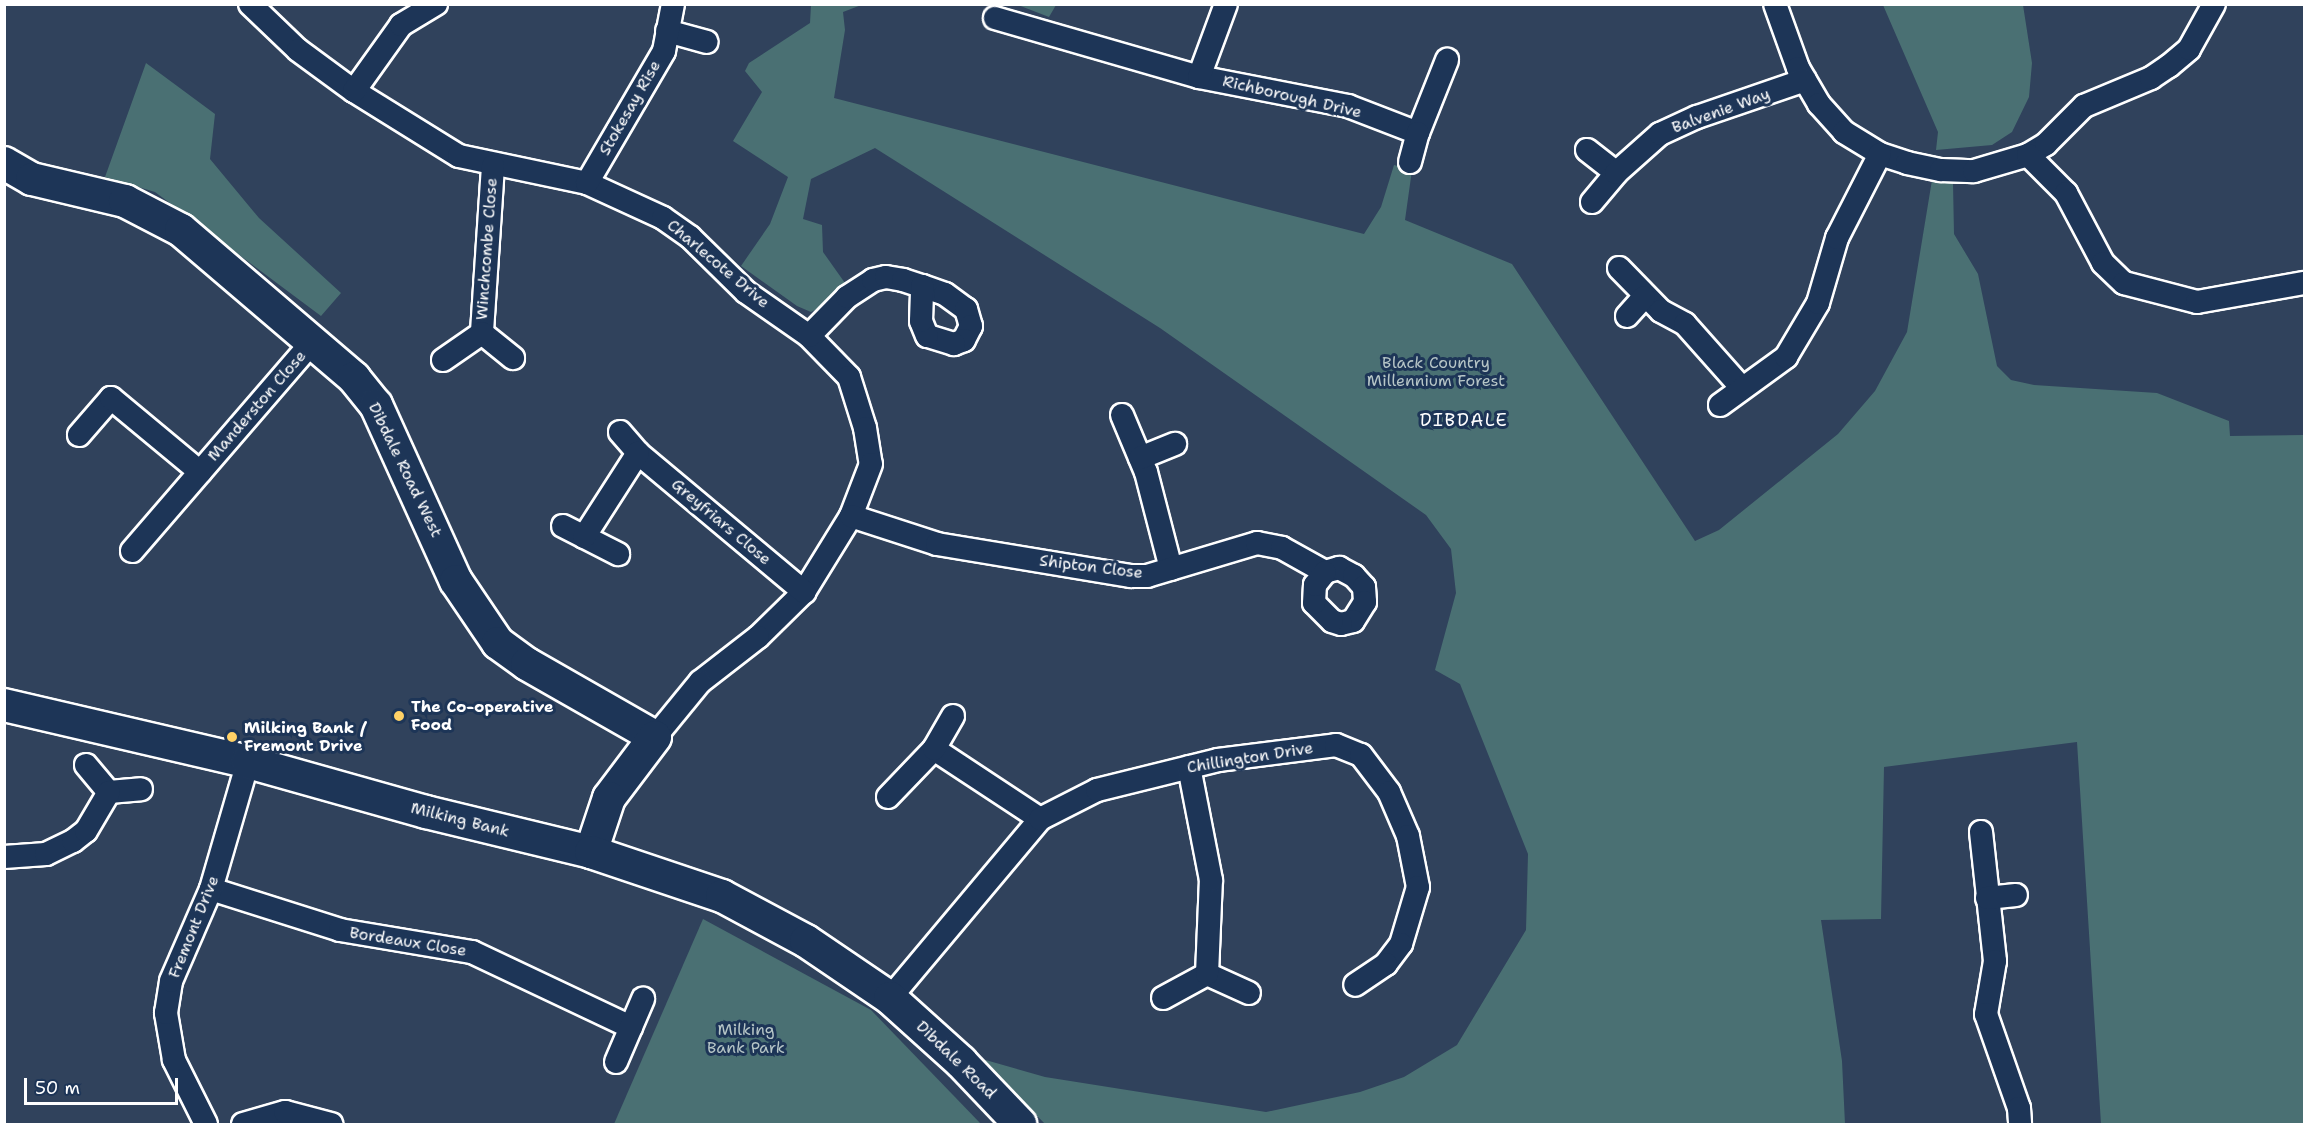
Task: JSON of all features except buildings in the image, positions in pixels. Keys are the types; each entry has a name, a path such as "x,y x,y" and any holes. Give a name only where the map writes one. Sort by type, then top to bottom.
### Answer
{"street":[{"name":"Charlecote Drive","path":"250,4 298,50 354,91 459,156 493,166 533,169 587,183 663,218 690,237 746,292 809,336 849,377 866,428 871,464 850,516 804,592 758,637 700,682 655,737"},
{"path":"354,91 401,25 436,4"},
{"name":"Stokesay Rise","path":"587,183 664,51 673,4"},
{"name":"Richborough Drive","path":"1199,77 1226,4"},
{"path":"1774,4 1805,80 1819,104 1844,132 1880,153 1930,169 1974,171 2028,155 2046,144 2084,106 2151,78 2169,66 2189,49 2214,4"},
{"name":"Richborough Drive","path":"995,18 1199,77 1348,106 1418,133"},
{"path":"668,31 707,42"},
{"path":"1410,162 1418,133 1447,60"},
{"name":"Balvenie Way","path":"1592,202 1616,173 1668,130 1805,80"},
{"path":"1587,150 1616,173"},
{"path":"1720,405 1741,387 1786,357 1818,303 1837,238 1880,153"},
{"path":"2028,155 2066,193 2103,263 2124,283 2197,302 2304,283"},
{"name":"Dibdale Road West","path":"4,163 32,178 125,201 181,230 314,340 376,405 456,581 498,643 527,664 655,737"},
{"name":"Winchcombe Close","path":"482,333 493,166"},
{"path":"1618,268 1644,297 1685,324 1741,387"},
{"path":"809,336 847,297 873,280 886,277 922,286"},
{"path":"1627,316 1644,297"},
{"name":"Winchcombe Close","path":"482,333 513,358"},
{"name":"Winchcombe Close","path":"443,360 482,333"},
{"name":"Manderston Close","path":"132,551 314,340"},
{"name":"Manderston Close","path":"79,435 111,398 200,472"},
{"path":"1122,415 1140,458 1171,569"},
{"name":"Greyfriars Close","path":"620,432 638,453 804,592"},
{"path":"1140,458 1175,444"},
{"path":"584,537 638,453"},
{"name":"Shipton Close","path":"850,516 948,546 1131,576 1171,569 1257,543 1282,548 1325,572"},
{"path":"563,526 618,554"},
{"name":"Milking Bank","path":"4,705 248,762 426,812 591,852 722,896 806,941 890,998"},
{"path":"888,797 934,749 953,716"},
{"path":"591,852 609,798 655,737"},
{"name":"Chillington Drive","path":"890,998 1040,819 1097,790 1218,760 1336,745 1361,755 1378,774 1408,836 1418,887 1401,944 1386,964 1355,985"},
{"path":"934,749 1040,819"},
{"name":"Fremont Drive","path":"206,1125 174,1060 166,1013 171,981 211,889 248,762"},
{"path":"86,765 109,792"},
{"path":"1189,767 1211,880 1207,974"},
{"path":"109,792 141,789"},
{"path":"4,857 46,854 73,841 86,831 109,792"},
{"path":"1981,832 1995,961 1986,1014 2019,1108 2020,1125"},
{"name":"Bordeaux Close","path":"211,889 340,930 472,952 631,1028"},
{"path":"1987,898 2016,895"},
{"path":"1207,974 1249,993"},
{"path":"1163,998 1207,974"},
{"name":"Dibdale Road","path":"890,998 961,1062 1020,1125"},
{"path":"616,1062 643,999"},
{"path":"243,1125 285,1112 331,1125"}],"green space":[{"name":"Black Country Millennium Forest","path":"864,4 843,12 845,30 834,98 1364,234 1381,207 1394,165 1412,170 1405,220 1512,264 1695,541 1719,530 1838,434 1875,391 1907,332 1932,180 1953,183 1954,234 1978,274 1997,366 2011,380 2034,385 2157,393 2229,421 2230,436 2304,435 2304,1124 2101,1124 2077,742 1884,767 1881,919 1821,920 1842,1061 1845,1124 1045,1124 982,1059 1045,1077 1266,1112 1360,1092 1404,1077 1457,1045 1526,930 1528,854 1460,684 1435,670 1456,593 1451,549 1426,515 1160,328 875,148 811,179 803,219 822,225 823,252 845,283 819,308 811,312 797,306 741,266 770,224 788,177 733,141 762,92 745,71 749,63 810,23 811,5"},
{"path":"1018,5 1056,5 1049,17"},
{"path":"1883,5 2023,5 2032,63 2029,97 2012,132 1992,145 1936,150 1938,132"},
{"path":"146,63 215,114 210,159 259,218 341,293 321,316 155,192 105,177"},
{"name":"Milking Bank Park","path":"703,919 871,1010 981,1124 614,1124"}],"place":[{"name":"The Co-operative Food","path":"399,716"},
{"name":"Milking Bank / Fremont Drive","path":"232,737"}],"district":[{"name":"DIBDALE","path":"1464,420"}]}
